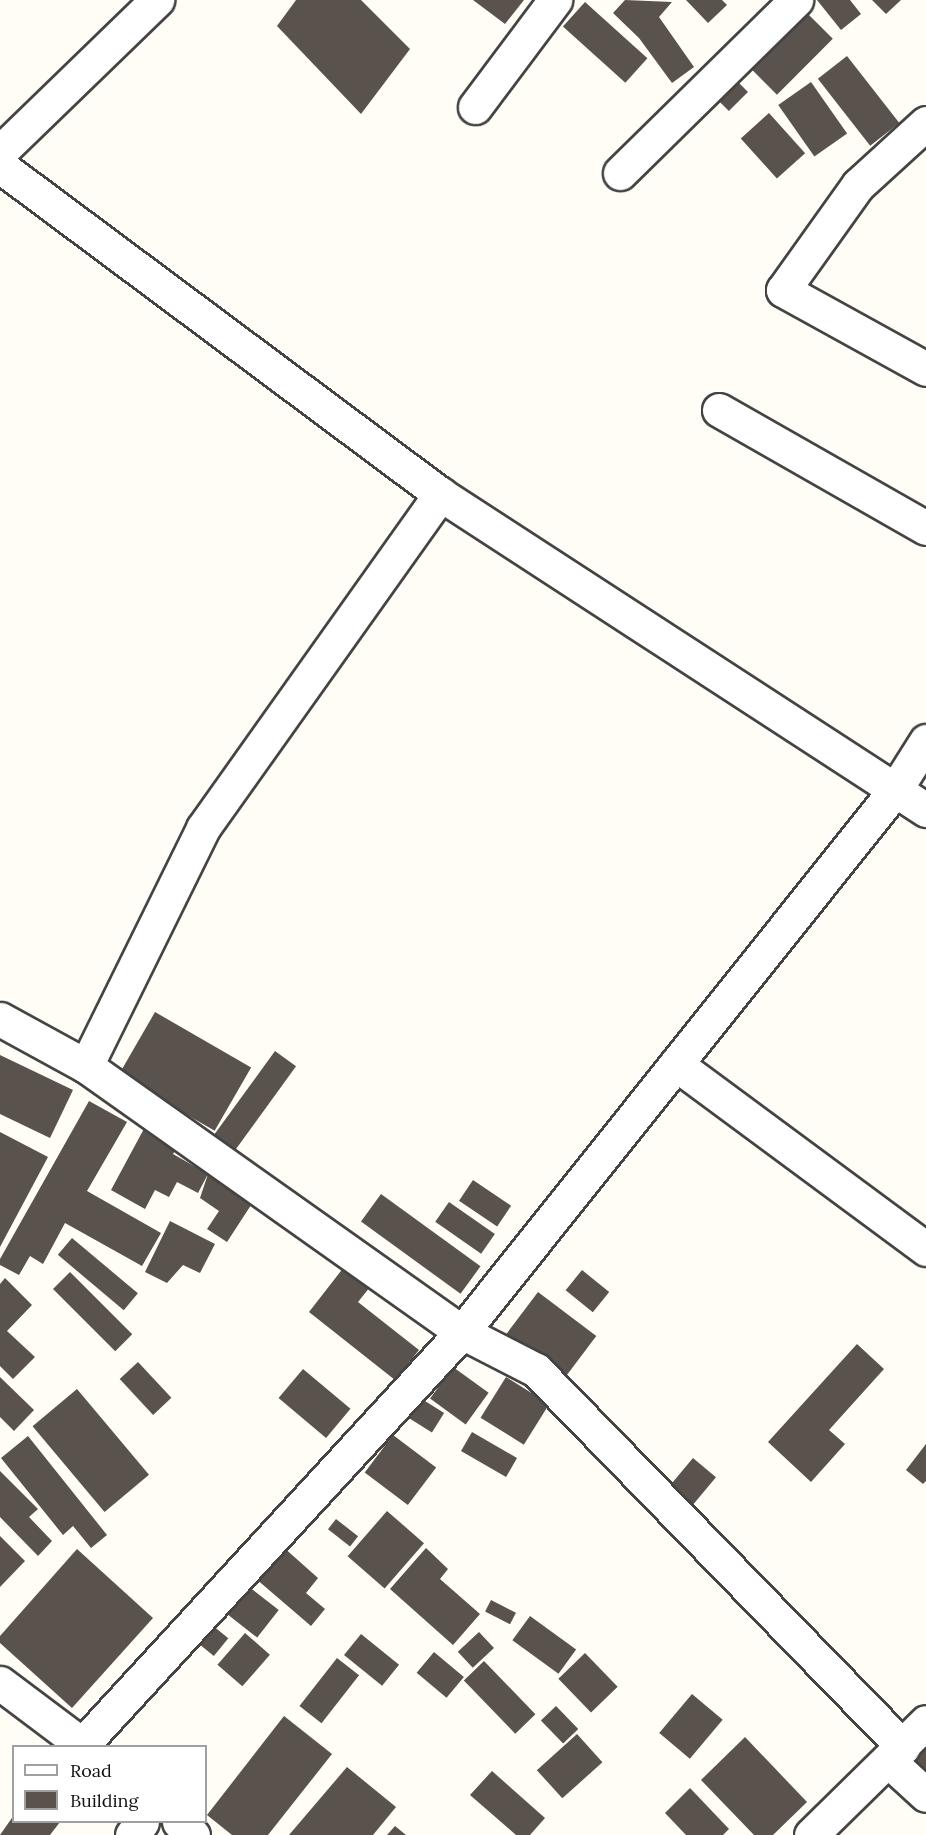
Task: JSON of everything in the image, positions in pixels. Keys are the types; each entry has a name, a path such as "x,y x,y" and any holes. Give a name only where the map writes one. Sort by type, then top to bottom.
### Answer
{"street":[{"path":"0,152 157,0"},
{"path":"475,107 555,0"},
{"path":"620,173 796,0"},
{"path":"926,123 858,185 783,290 926,369"},
{"path":"0,166 440,494 926,810"},
{"path":"719,410 926,528"},
{"path":"86,1066 203,828 440,494"},
{"path":"84,1745 462,1332 895,790 926,741"},
{"path":"0,1019 86,1066 462,1332 536,1370 896,1754 926,1795"},
{"path":"676,1064 926,1249"},
{"path":"0,1683 82,1745"},
{"path":"811,1835 926,1722"},
{"path":"181,1823 193,1835"}],"building":[{"path":"296,0 361,0 410,49 361,114 277,26"},
{"path":"473,0 524,0 505,24"},
{"path":"625,0 672,2 659,17 694,67 672,83 639,38 613,13"},
{"path":"686,0 722,0 727,5 708,23"},
{"path":"817,0 850,0 861,14 841,30"},
{"path":"872,0 901,0 886,14"},
{"path":"585,2 647,58 625,83 563,27"},
{"path":"801,7 833,39 777,95 745,63"},
{"path":"847,56 899,123 870,146 818,79"},
{"path":"731,75 748,92 729,111 712,94"},
{"path":"811,82 847,134 814,157 778,105"},
{"path":"769,113 805,153 777,179 741,138"},
{"path":"155,1012 251,1068 215,1131 118,1075"},
{"path":"275,1051 296,1066 233,1154 212,1138"},
{"path":"0,1055 73,1090 50,1138 0,1114"},
{"path":"89,1101 127,1122 87,1191 161,1233 142,1266 65,1223 43,1264 30,1256 19,1275 0,1265 0,1259"},
{"path":"146,1125 179,1144 173,1154 208,1174 198,1193 177,1182 169,1197 155,1190 145,1209 111,1190"},
{"path":"0,1132 48,1157 0,1247"},
{"path":"208,1174 255,1199 227,1242 207,1229 219,1211 200,1198"},
{"path":"473,1180 511,1206 497,1226 459,1201"},
{"path":"381,1194 481,1266 461,1294 361,1222"},
{"path":"449,1202 495,1234 481,1254 435,1222"},
{"path":"170,1221 215,1244 200,1273 183,1265 167,1283 145,1272"},
{"path":"72,1238 138,1293 124,1310 58,1255"},
{"path":"344,1267 370,1287 358,1302 419,1350 395,1380 309,1312"},
{"path":"582,1270 609,1292 593,1312 566,1290"},
{"path":"70,1272 132,1334 115,1351 53,1289"},
{"path":"5,1278 32,1305 7,1331 35,1357 13,1379 0,1366 0,1284"},
{"path":"538,1292 596,1336 562,1381 504,1338"},
{"path":"857,1344 884,1369 829,1430 845,1444 811,1482 768,1442"},
{"path":"138,1362 171,1398 153,1415 120,1379"},
{"path":"453,1367 489,1393 466,1424 430,1399"},
{"path":"303,1369 350,1409 326,1438 279,1398"},
{"path":"0,1377 34,1410 14,1431 0,1417"},
{"path":"506,1377 549,1404 524,1445 481,1418"},
{"path":"77,1389 149,1475 105,1512 33,1426"},
{"path":"417,1396 444,1413 432,1432 405,1416"},
{"path":"472,1432 517,1458 506,1477 461,1451"},
{"path":"393,1435 436,1467 408,1505 365,1473"},
{"path":"28,1436 107,1535 91,1548 73,1526 63,1535 1,1458"},
{"path":"926,1444 926,1481 923,1484 906,1470"},
{"path":"693,1458 716,1477 688,1510 665,1491"},
{"path":"0,1471 38,1509 29,1517 52,1541 38,1556 0,1517"},
{"path":"387,1511 424,1543 385,1588 348,1556"},
{"path":"336,1519 358,1536 350,1546 328,1529"},
{"path":"0,1536 25,1561 0,1587"},
{"path":"282,1546 318,1578 306,1593 325,1609 311,1626 255,1578"},
{"path":"426,1548 448,1569 440,1579 480,1614 453,1645 390,1589"},
{"path":"77,1549 153,1618 72,1708 0,1643 0,1636"},
{"path":"248,1586 279,1610 257,1638 226,1614"},
{"path":"491,1600 516,1613 510,1624 485,1612"},
{"path":"530,1616 576,1650 558,1674 512,1640"},
{"path":"212,1625 228,1638 214,1656 198,1643"},
{"path":"479,1632 494,1648 473,1668 458,1652"},
{"path":"245,1633 270,1655 242,1686 217,1665"},
{"path":"361,1634 399,1665 382,1686 344,1655"},
{"path":"434,1652 464,1677 447,1698 417,1673"},
{"path":"585,1653 618,1687 591,1713 558,1679"},
{"path":"337,1658 359,1675 322,1723 299,1706"},
{"path":"484,1661 535,1714 515,1734 464,1680"},
{"path":"692,1694 723,1720 690,1759 659,1733"},
{"path":"556,1706 578,1729 563,1744 541,1721"},
{"path":"284,1716 332,1754 268,1835 232,1835 207,1815"},
{"path":"577,1734 602,1762 562,1798 537,1770"},
{"path":"745,1737 807,1802 773,1835 754,1835 701,1780"},
{"path":"926,1740 926,1776 908,1759"},
{"path":"347,1767 396,1807 373,1835 289,1835"},
{"path":"492,1771 545,1818 530,1835 516,1835 470,1795"},
{"path":"690,1788 729,1829 723,1835 686,1835 665,1813"},
{"path":"12,1818 12,1823 59,1823 50,1835 0,1835"},
{"path":"395,1826 406,1835 387,1835"}]}
